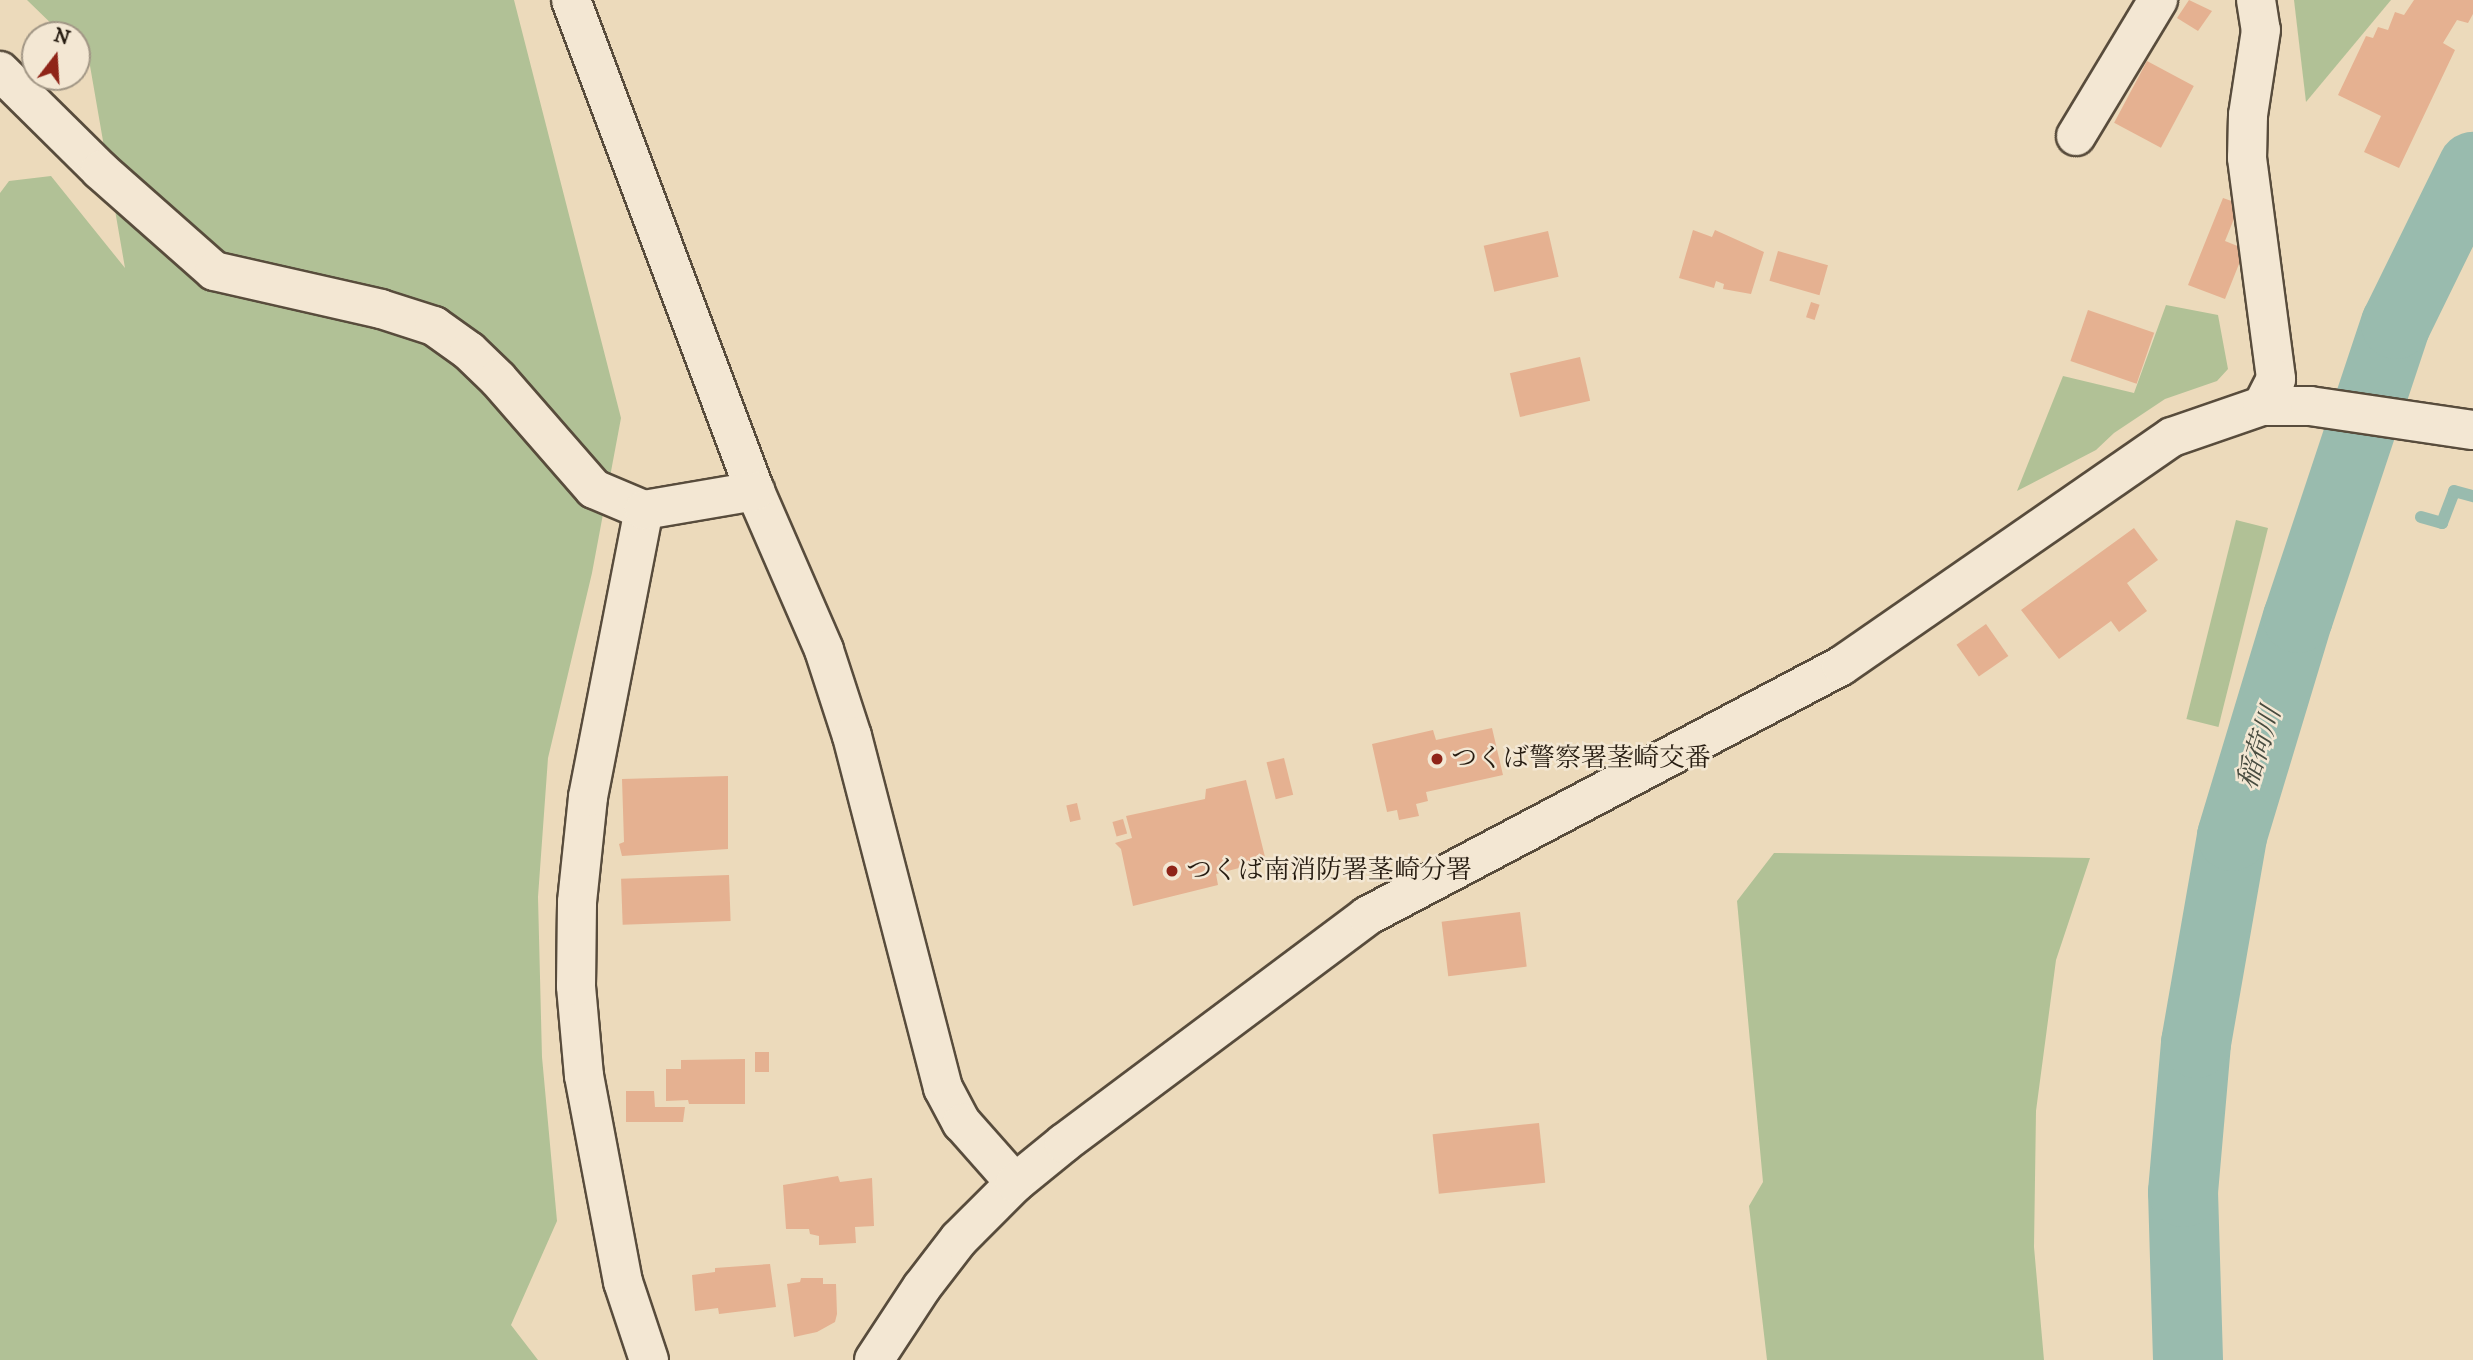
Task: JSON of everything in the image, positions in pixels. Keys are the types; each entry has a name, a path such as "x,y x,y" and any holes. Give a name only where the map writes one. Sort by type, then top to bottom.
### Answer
{"street":[{"path":"571,0 755,491 824,650 852,736 943,1088 962,1123 1015,1183"},
{"path":"2076,136 2158,0"},
{"path":"2256,0 2261,30 2248,115 2247,158 2276,379 2262,406"},
{"path":"0,71 100,170 214,271 381,309 434,326 469,351 498,379 594,489 644,510 755,491"},
{"path":"874,1360 922,1287 959,1239 1015,1183 1064,1143 1367,916 1841,666 2172,437 2262,406 2310,406 2473,430"},
{"path":"644,510 588,797 577,902 576,986 584,1076 596,1152 623,1282 649,1360"}],"green space":[{"path":"27,0 514,0 621,418 592,573 548,758 538,897 542,1057 557,1221 511,1325 538,1360 0,1360 0,193 9,181 51,176 125,268 91,72 91,21 49,21"},
{"path":"2294,0 2391,0 2306,102"},
{"path":"2166,305 2218,315 2228,369 2217,381 2165,399 2114,433 2096,450 2017,491 2063,376 2134,393"},
{"path":"2236,520 2268,528 2218,727 2186,719"},
{"path":"1774,853 2090,858 2056,960 2036,1111 2034,1247 2044,1360 1767,1360 1749,1206 1763,1182 1737,901"}],"building":[{"path":"2189,0 2212,11 2198,31 2177,18"},
{"path":"2414,0 2473,0 2473,14 2468,23 2457,20 2443,43 2455,50 2399,168 2364,152 2381,116 2338,95 2366,36 2373,38 2378,27 2388,30 2395,12 2404,15"},
{"path":"2147,61 2194,86 2161,148 2114,123"},
{"path":"2223,198 2240,204 2225,241 2245,249 2225,299 2188,285"},
{"path":"1693,230 1712,237 1715,230 1764,252 1751,294 1723,289 1724,284 1716,281 1714,288 1679,278"},
{"path":"1548,231 1559,277 1494,292 1484,246"},
{"path":"1778,251 1828,265 1819,295 1769,281"},
{"path":"1811,302 1820,305 1815,320 1806,317"},
{"path":"2088,310 2154,333 2137,384 2070,361"},
{"path":"1580,357 1590,401 1520,417 1510,373"},
{"path":"2134,528 2158,560 2127,583 2147,611 2119,632 2111,621 2059,659 2021,610"},
{"path":"1986,624 2008,656 1979,677 1957,645"},
{"name":"つくば警察署茎崎交番","path":"1492,728 1503,775 1426,792 1428,801 1416,804 1419,816 1399,820 1397,810 1387,812 1372,744 1433,730 1436,740"},
{"path":"1284,758 1293,795 1276,799 1267,762"},
{"path":"728,776 728,849 622,856 619,844 624,842 622,779"},
{"path":"1246,780 1266,861 1216,874 1218,885 1133,906 1121,849 1115,843 1132,838 1126,816 1205,799 1206,789"},
{"path":"1077,803 1081,820 1070,822 1066,805"},
{"path":"1123,819 1127,833 1117,836 1112,822"},
{"path":"729,875 731,921 623,925 621,879"},
{"path":"1520,912 1527,967 1448,976 1442,922"},
{"path":"755,1052 769,1052 769,1072 755,1072"},
{"path":"745,1059 745,1104 689,1104 688,1100 666,1101 666,1069 681,1069 681,1060"},
{"path":"626,1091 654,1091 655,1107 685,1107 683,1122 626,1122"},
{"path":"1539,1123 1545,1183 1439,1194 1433,1134"},
{"path":"838,1176 840,1182 872,1178 874,1226 855,1227 856,1243 819,1245 819,1236 810,1234 809,1229 786,1229 783,1185"},
{"path":"770,1264 776,1307 719,1314 718,1308 695,1311 692,1275 715,1272 715,1268"},
{"path":"801,1278 823,1278 823,1284 836,1284 837,1314 835,1322 817,1332 794,1337 787,1284 800,1282"}],"waterway":[{"name":"稲荷川","path":"2188,1360 2183,1192 2196,1043 2232,836 2298,618 2396,324 2473,167"},
{"path":"2421,517 2442,523 2454,491 2473,496"}],"place":[{"name":"つくば警察署茎崎交番","path":"1437,759"},
{"name":"つくば南消防署茎崎分署","path":"1172,871"}]}
